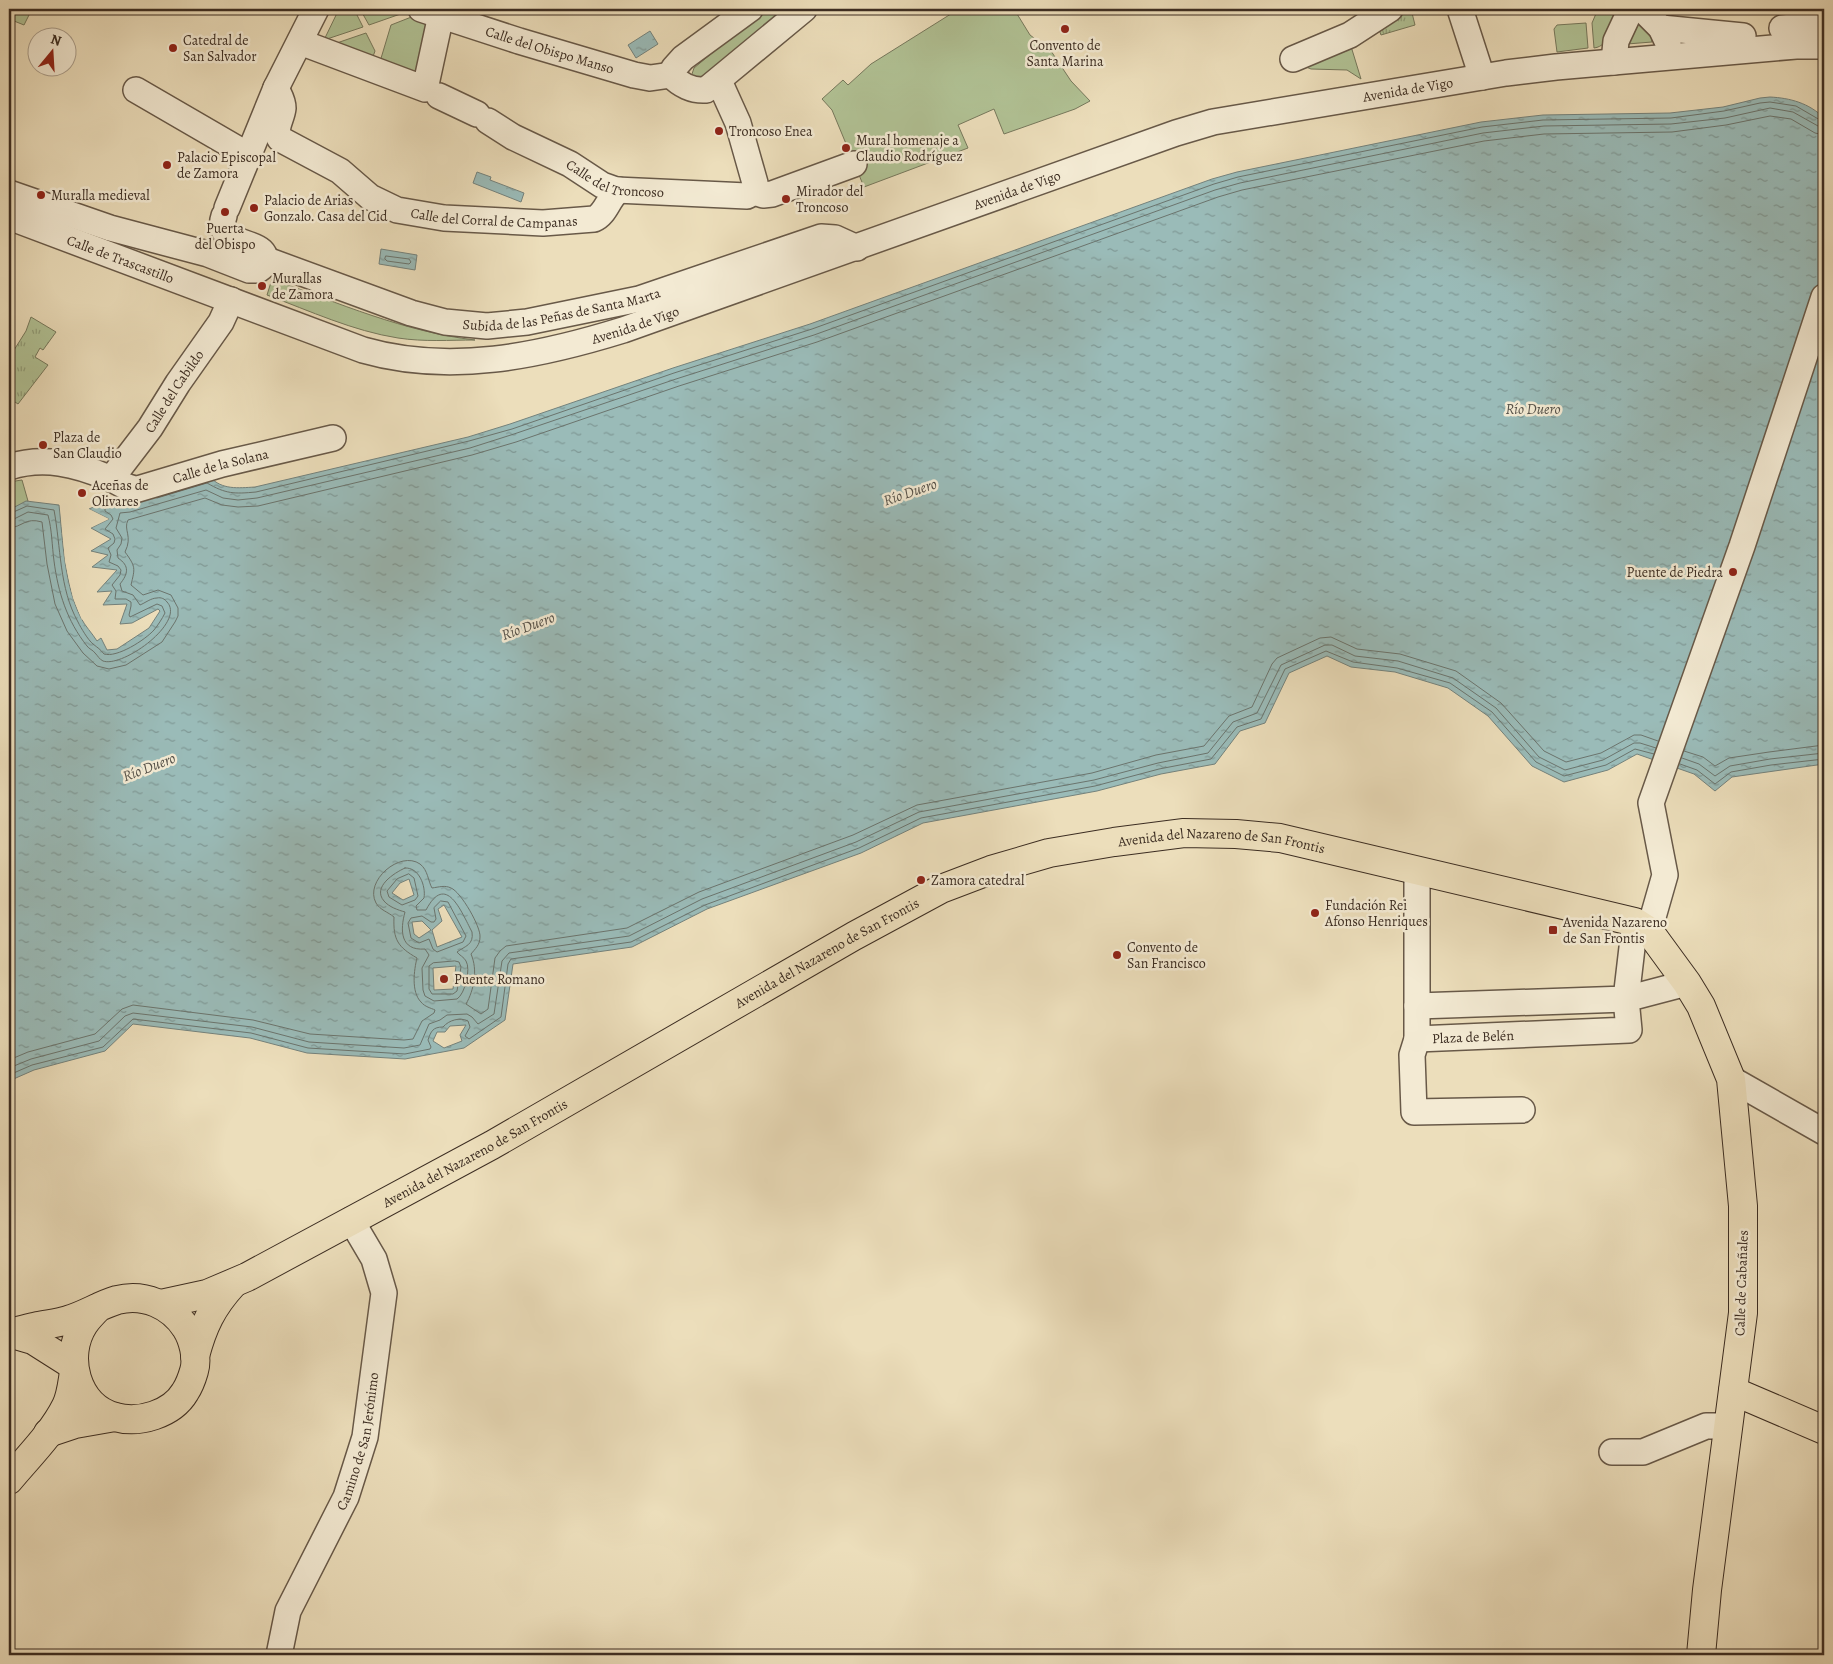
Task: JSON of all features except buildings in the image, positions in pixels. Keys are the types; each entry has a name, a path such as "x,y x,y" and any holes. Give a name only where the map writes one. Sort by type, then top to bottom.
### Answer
{"main road":[{"name":"Avenida del Nazareno de San Frontis","path":"161,1304 207,1294 233,1284 492,1145 905,907 941,889 991,870 1049,853 1114,842 1184,834 1236,834 1280,838 1646,921"},
{"name":"Calle de Cabañales","path":"1646,921 1701,1006 1731,1078 1743,1206 1743,1313 1707,1590 1701,1655"},
{"name":"Avenida del Nazareno de San Frontis","path":"195,1356 201,1332 211,1312 233,1284"},
{"path":"9,1333 67,1321 119,1300 140,1298 161,1304 178,1317 190,1335 195,1356 195,1369 185,1394 166,1411 141,1420 115,1417 75,1424 48,1434"},
{"path":"9,1480 48,1434 66,1406 71,1390 74,1369 75,1343 84,1324 99,1307"},
{"path":"9,1333 33,1340 74,1369 80,1387 89,1400 101,1410 115,1417"},
{"path":"1733,1391 1824,1430"}],"street":[{"path":"750,9 683,58 663,76 682,85 702,90 711,87 804,9"},
{"path":"1293,59 1350,36 1390,9"},
{"path":"1460,9 1482,77"},
{"path":"1614,62 1616,41 1631,9"},
{"path":"1642,9 1660,28 1668,43 1672,57"},
{"path":"431,92 436,12"},
{"name":"Calle del Obispo Manso","path":"436,12 519,41 634,75 663,76"},
{"path":"9,193 110,228 208,254 249,270 258,270 262,267 264,259 262,251 228,237 224,233 222,224 225,212 276,88 308,24"},
{"name":"Calle del Troncoso","path":"308,24 431,92 483,117 520,141 570,164 604,186 619,190 747,196 754,192"},
{"path":"1782,28 1824,24"},
{"path":"1660,28 1743,36"},
{"name":"Avenida de Vigo","path":"231,300 340,342 383,355 428,362 481,361 540,352 608,335 1201,125 1482,77 1556,67 1796,46 1824,46"},
{"path":"719,80 738,123 755,183 754,192 763,195 772,194 854,164"},
{"name":"Calle del Corral de Campanas","path":"276,88 282,105 277,130 280,139 340,171 370,197 397,210 444,218 525,222 594,219 600,215 614,194 619,190"},
{"path":"136,90 248,155"},
{"name":"Calle de Trascastillo","path":"9,217 231,300"},
{"name":"Subida de las Peñas de Santa Marta","path":"264,259 411,313 445,322 488,326 527,322 639,299 821,237 835,238 857,248"},
{"path":"1646,921 1665,875 1651,803 1742,546 1824,297"},
{"name":"Calle del Cabildo","path":"111,479 150,428 220,322 231,300"},
{"name":"Calle de la Solana","path":"111,479 138,489 222,464 333,438"},
{"path":"12,459 60,462 82,467 111,479"},
{"name":"Plaza de Belén","path":"1417,870 1417,1039 1629,1030 1626,999 1646,921"},
{"path":"1417,1006 1626,999 1687,983"},
{"name":"Plaza de Belén","path":"1530,1002 1531,1034"},
{"path":"1417,1039 1412,1055 1414,1112 1522,1110"},
{"path":"1731,1078 1824,1132"},
{"name":"Camino de San Jerónimo","path":"279,1655 288,1611 346,1497 365,1437 384,1293 374,1259 351,1220"},
{"path":"1612,1452 1643,1452 1706,1426 1728,1426"}],"green space":[{"path":"9,9 32,9 24,25 9,19"},
{"path":"339,9 354,9 363,27 324,40"},
{"path":"360,9 400,9 409,11 369,25"},
{"path":"765,9 791,9 705,81 693,77 694,68"},
{"path":"955,9 1014,9 1030,35 1051,51 1071,81 1090,101 1075,109 1004,134 994,109 958,125 968,148 864,187 832,110 822,99 843,80 848,85 871,64 954,12"},
{"path":"1402,9 1411,9 1415,25 1381,35 1377,24"},
{"path":"1598,9 1618,9 1608,38 1600,46 1594,48 1592,23"},
{"path":"419,14 435,19 421,81 379,65 391,25"},
{"path":"1638,19 1651,35 1652,42 1627,44"},
{"path":"1586,23 1588,48 1557,52 1554,29 1557,25"},
{"path":"366,33 375,51 371,62 328,46"},
{"path":"1350,43 1361,79 1347,70 1311,69 1306,67"},
{"path":"272,279 397,324 475,340 408,339 365,331 267,295"},
{"path":"31,317 56,332 43,350 40,348 35,357 48,365 18,404 9,398 9,358 26,331"},
{"path":"22,480 28,501 9,510 9,482"}],"water":[{"path":"650,31 658,44 636,58 628,45"},
{"name":"Río Duero","path":"1770,97 1799,102 1824,118 1824,764 1732,777 1715,791 1694,774 1637,754 1608,770 1564,782 1532,766 1488,716 1448,688 1395,672 1351,667 1327,656 1289,673 1265,723 1240,731 1215,764 1161,774 1097,791 923,823 861,853 707,909 632,947 513,964 505,1020 464,1048 405,1059 307,1053 250,1038 133,1024 105,1051 34,1070 9,1081 9,510 26,501 59,505 65,563 75,605 83,621 97,641 101,638 107,650 117,649 149,628 160,611 158,609 132,623 120,624 127,604 103,605 112,591 97,592 117,570 92,567 108,555 91,551 111,539 91,528 109,519 89,509 107,501 126,501 210,477 225,486 236,488 255,487 468,437 810,324 1212,179 1237,172 1481,122 1543,115 1670,113 1723,107","holes":["409,879 414,895 403,900 392,893 400,883","444,905 462,937 437,947 432,930 442,921 438,909","422,921 431,930 419,938 414,934 412,922","456,966 453,989 434,990 433,968","466,1025 460,1035 462,1041 444,1048 433,1041 437,1032 445,1032 450,1026"]},
{"path":"477,172 491,177 490,180 524,193 521,202 473,183"},
{"path":"381,249 417,255 415,270 379,264"}],"pier":[{"path":"60,503 68,560 75,597 84,618 82,620 73,598 65,561"},
{"path":"87,509 109,519 88,529 104,519"}],"place":[{"name":"Convento de Santa Marina","path":"1065,29"},
{"name":"Catedral de San Salvador","path":"173,48"},
{"name":"Troncoso Enea","path":"719,131"},
{"name":"Mural homenaje a Claudio Rodríguez","path":"846,148"},
{"name":"Palacio Episcopal de Zamora","path":"167,165"},
{"name":"Muralla medieval","path":"41,195"},
{"name":"Mirador del Troncoso","path":"786,199"},
{"name":"Palacio de Arias Gonzalo. Casa del Cid","path":"254,208"},
{"name":"Puerta del Obispo","path":"225,212"},
{"name":"Murallas de Zamora","path":"262,286"},
{"name":"Plaza de San Claudio","path":"43,445"},
{"name":"Aceñas de Olivares","path":"82,493"},
{"name":"Puente de Piedra","path":"1733,572"},
{"name":"Zamora catedral","path":"921,880"},
{"name":"Fundación Rei Afonso Henriques","path":"1315,913"},
{"name":"Avenida Nazareno de San Frontis","path":"1553,930"},
{"name":"Convento de San Francisco","path":"1117,955"},
{"name":"Puente Romano","path":"444,979"}]}
